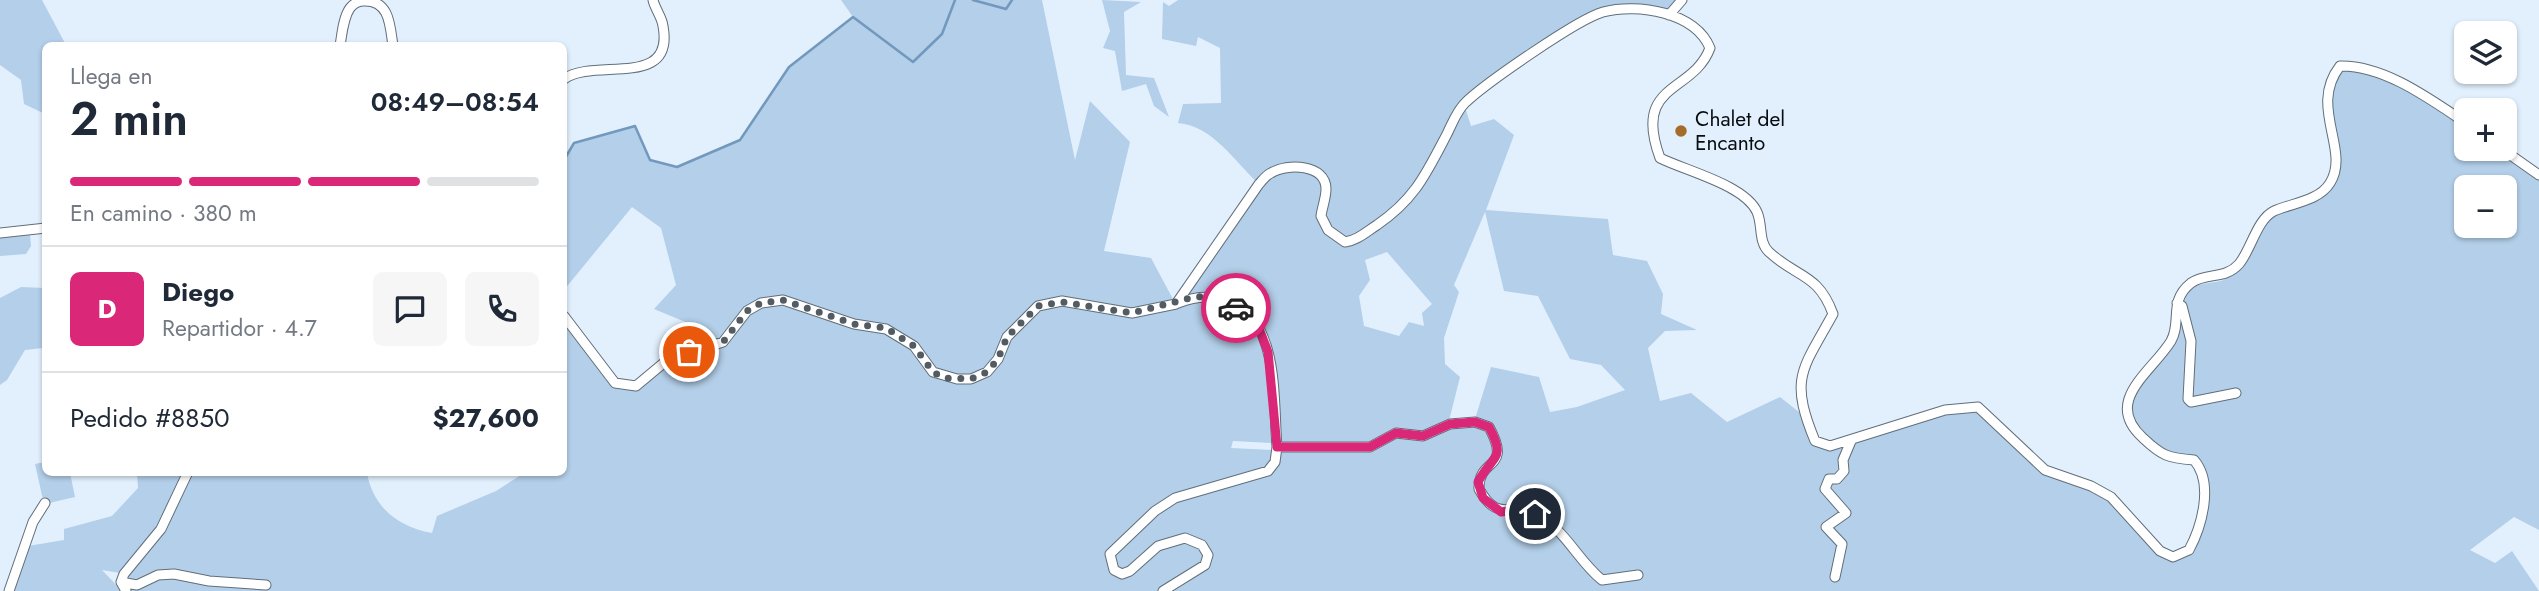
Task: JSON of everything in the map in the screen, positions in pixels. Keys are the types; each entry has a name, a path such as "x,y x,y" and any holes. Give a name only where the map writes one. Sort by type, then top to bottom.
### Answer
{"street":[{"path":"341,42 351,7 358,1 368,0 379,3 385,10 392,42"},
{"path":"567,77 582,69 635,69 649,65 658,56 663,44 663,25 653,0"},
{"path":"1669,15 1682,0"},
{"path":"1176,304 1259,184 1270,173 1294,167 1314,170 1323,178 1326,187 1321,216 1328,230 1345,242 1355,240 1400,209 1419,187 1463,104 1488,85 1602,12 1637,9 1669,15 1688,23 1705,36 1710,48 1705,62 1664,95 1655,110 1652,137 1660,158 1737,190 1757,211 1763,242 1768,251 1818,284 1833,314 1800,376 1803,412 1815,442 1830,446 1945,410 1978,407 2045,470 2091,486 2111,497 2160,551 2173,557 2189,550 2200,528 2200,466 2194,460 2168,458 2155,450 2132,428 2127,415 2129,397 2136,384 2173,338 2177,303 2193,282 2226,275 2240,263 2270,212 2306,200 2329,186 2334,176 2334,156 2325,94 2330,79 2340,66 2359,66 2422,94 2454,116"},
{"path":"2517,160 2539,175"},
{"path":"0,233 42,228"},
{"path":"567,320 615,383 636,386 666,361 723,342 747,311 761,303 783,300 854,324 886,328 914,346 933,372 957,379 971,379 987,372 998,359 1007,337 1038,306 1062,302 1132,313 1176,304 1194,297 1212,296 1233,304 1258,326 1268,352 1277,447 1275,462 1268,471 1175,498 1155,511 1110,554 1114,570 1122,574 1130,571 1158,546 1185,538 1202,545 1208,555 1205,565 1163,591"},
{"path":"2177,303 2182,306 2191,341 2188,400 2236,393"},
{"path":"1277,447 1370,447 1396,433 1423,436 1450,424 1475,422 1489,427 1499,445 1498,457 1482,474 1479,489 1493,507 1501,512 1521,509 1557,528 1583,565 1602,580 1638,575"},
{"path":"1835,577 1842,544 1826,527 1846,513 1825,489 1829,479 1837,479 1844,471 1843,460 1851,441"},
{"path":"121,582 161,529 186,476"},
{"path":"9,591 33,522 46,503"},
{"path":"121,582 137,585 159,575 174,574 209,581 266,585"},
{"path":"121,582 127,591"}],"shaded area":[{"path":"0,0 42,0 64,42 42,42 42,113 24,104 21,80 0,65"},
{"path":"841,0 1042,0 1075,160 1090,101 1130,142 1104,251 1151,258 1174,301 1131,310 1037,304 985,369 970,376 957,376 935,370 916,344 827,312 760,299 721,340 710,345 695,326 654,309 676,285 661,228 632,207 567,286 567,155 574,143 635,126 650,160 677,167 740,141 789,67 853,17"},
{"path":"1102,0 1141,2 1124,12 1126,75 1154,78 1169,117 1154,106 1146,84 1122,91 1115,51 1103,48 1110,31"},
{"path":"1178,0 1679,0 1668,11 1601,9 1461,102 1417,185 1397,207 1353,237 1345,238 1327,217 1325,187 1314,170 1283,168 1259,184 1212,138 1191,126 1178,123 1183,104 1221,103 1220,48 1198,37 1196,46 1162,39 1163,2 1169,6"},
{"path":"2358,69 2421,97 2454,120 2454,161 2512,161 2539,180 2539,530 2514,517 2470,550 2495,563 2512,551 2539,591 1168,591 1208,567 1211,555 1204,542 1186,535 1157,543 1128,569 1117,568 1114,555 1157,513 1176,501 1270,474 1278,463 1280,450 1370,450 1396,436 1423,440 1451,427 1474,426 1487,430 1492,443 1491,460 1477,476 1475,483 1476,492 1487,508 1528,515 1546,524 1600,583 1641,578 1639,572 1603,576 1547,517 1528,508 1494,503 1482,488 1483,478 1496,463 1500,450 1491,424 1475,419 1491,367 1539,377 1550,412 1577,407 1625,390 1601,365 1570,359 1538,296 1504,291 1485,212 1454,285 1459,292 1444,338 1445,364 1460,377 1449,421 1422,433 1395,429 1368,444 1280,444 1273,361 1258,323 1245,309 1222,297 1201,293 1184,297 1261,186 1275,176 1303,170 1318,176 1322,189 1318,218 1322,227 1344,245 1354,243 1365,236 1394,216 1419,189 1439,158 1465,107 1471,126 1494,119 1514,135 1486,210 1608,219 1613,255 1647,261 1663,294 1661,314 1697,330 1665,331 1648,348 1660,401 1691,393 1727,422 1780,397 1799,412 1813,444 1831,450 1945,413 1977,410 2027,461 2043,473 2089,489 2109,500 2158,554 2173,560 2192,553 2207,505 2206,479 2202,468 2196,457 2167,452 2144,435 2133,422 2130,409 2133,397 2175,340 2179,308 2185,306 2181,302 2186,294 2198,285 2224,280 2238,270 2262,227 2274,215 2312,202 2332,188 2338,176 2339,163 2332,116 2334,85 2342,70","holes":["1387,252 1432,304 1422,313 1424,326 1409,322 1399,336 1364,326 1359,296 1370,280 1365,260"]},
{"path":"30,235 31,246 26,254 0,256 0,236"},
{"path":"21,287 42,288 42,348 25,350 7,380 0,385 0,298"},
{"path":"1195,300 1221,303 1241,314 1254,330 1263,349 1271,396 1273,443 1233,441 1231,448 1273,450 1272,461 1265,469 1174,495 1107,553 1121,578 1163,548 1186,542 1196,546 1204,555 1202,563 1158,591 131,591 127,587 159,579 210,578 174,571 137,582 125,579 163,531 190,476 368,476 375,496 389,514 408,526 432,533 437,516 496,491 519,476 567,476 567,326 613,386 637,389 668,364 725,345 750,314 762,306 783,303 885,332 911,349 931,375 944,381 957,382 988,374 1010,338 1039,310 1063,305 1131,316"},
{"path":"42,463 42,476 71,476 75,497 49,503 43,500 35,464"},
{"path":"137,476 183,476 158,527 120,573 102,570 122,591 12,591 28,546 64,540 64,529 112,516 138,488"}],"waterway":[{"path":"567,155 574,143 635,126 650,160 677,167 740,140 789,67 853,17 913,62 942,34 955,0"},
{"path":"973,0 1006,9 1012,0"}],"way so far":[{"path":"689,352 711,348 723,342 747,311 761,303 783,300 854,324 886,328 914,346 933,372 944,378 971,379 987,372 998,359 1007,337 1038,306 1062,302 1132,313 1176,304 1194,297 1212,296 1233,304 1236,308"}],"place":[{"name":"Chalet del Encanto","path":"1681,131"}],"route":[{"path":"1236,308 1258,326 1268,352 1277,447 1370,447 1396,433 1423,436 1450,424 1475,422 1489,427 1499,445 1498,457 1478,482 1483,498 1501,512 1521,509 1535,514"}]}
